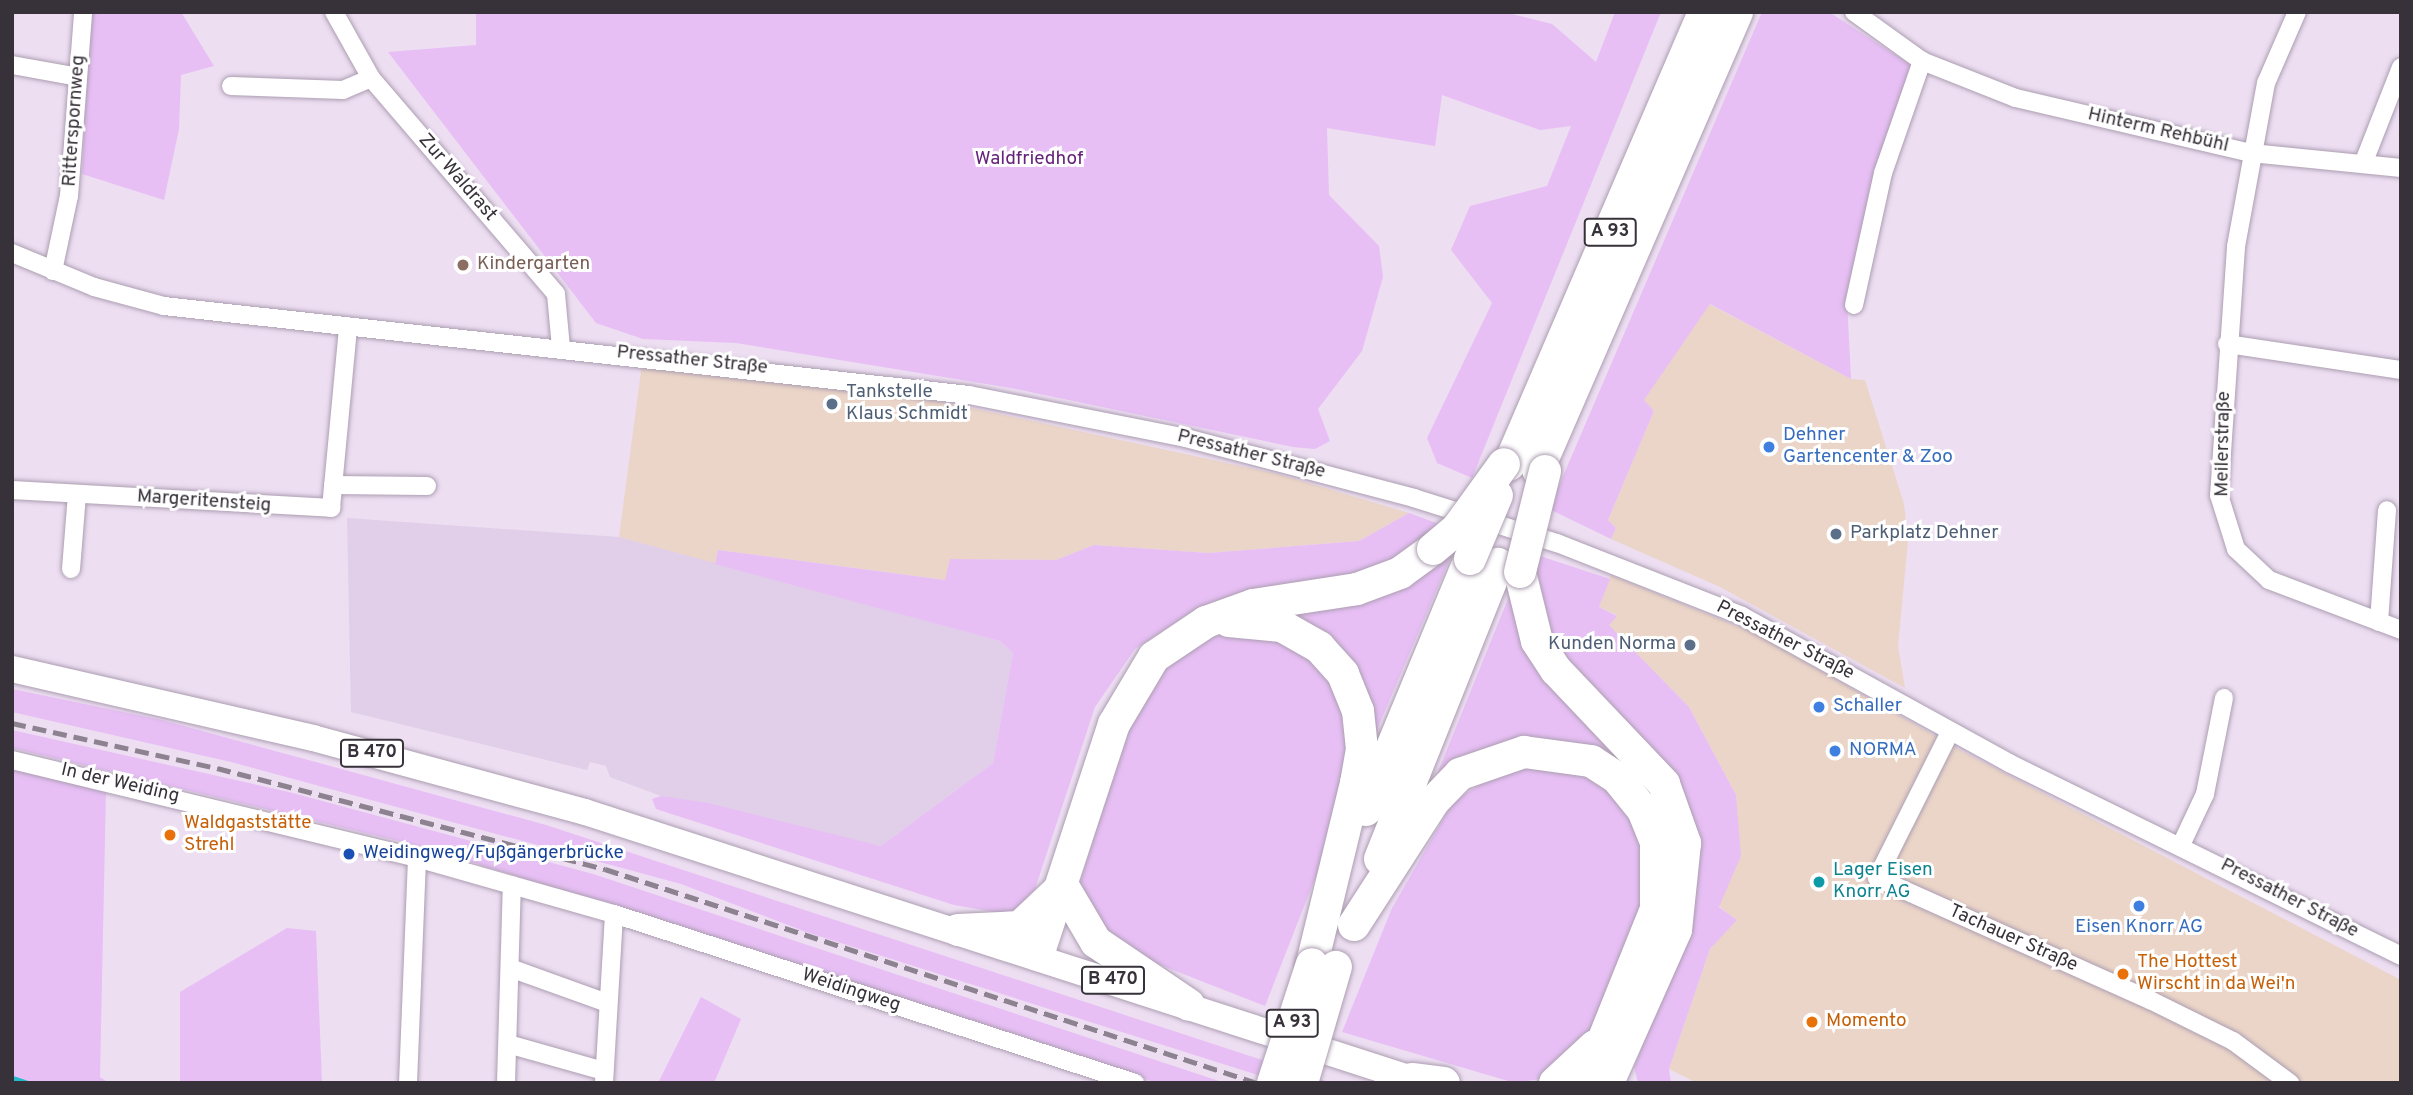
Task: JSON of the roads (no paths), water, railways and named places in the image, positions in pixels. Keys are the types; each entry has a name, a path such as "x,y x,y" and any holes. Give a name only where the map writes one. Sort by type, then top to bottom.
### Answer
{"highway":[{"name":"A 93","path":"1273,1083 1324,965 1354,925 1496,565 1523,462 1704,12"},
{"name":"A 93","path":"1523,462 1558,425 1737,12"},
{"path":"1038,955 1063,886 1114,724 1135,681 1175,638 1206,622 1253,605 1357,589 1400,573 1457,529 1523,462"},
{"path":"1523,462 1496,565 1537,641 1556,670 1664,784 1685,843 1676,930 1615,1064 1586,1083"},
{"name":"A 93","path":"1302,1083 1324,965 1322,931 1383,762 1496,565"},
{"path":"1206,622 1282,626 1319,647 1343,674 1358,711 1362,748 1322,931"},
{"path":"1354,925 1434,801 1460,774 1524,752 1591,761 1617,778 1643,810 1660,869 1656,909 1615,1064"},
{"path":"958,930 1020,927 1063,886"},
{"path":"1063,886 1096,942 1189,1005"},
{"path":"1555,1083 1615,1064"},
{"path":"1418,1081 1444,1083"}],"main road":[{"name":"B 470","path":"12,670 447,773 1038,955 1418,1081"}],"street":[{"name":"Ritterspornweg","path":"53,271 69,196 83,12"},
{"name":"Zur Waldrast","path":"334,12 371,78 556,294 561,348"},
{"name":"Hinterm Rehbühl","path":"1854,12 1923,61 2016,99 2251,153 2401,169"},
{"name":"Meilerstraße","path":"2297,12 2266,83 2251,153 2227,344 2219,495 2236,549 2269,580 2401,630"},
{"path":"1854,305 1883,173 1923,61"},
{"path":"12,65 78,77"},
{"path":"2363,164 2401,67"},
{"path":"231,86 343,90 371,78"},
{"name":"Pressather Straße","path":"12,253 53,271 164,306 348,328 561,348 969,396 1327,473 1498,523 1689,592 1899,699 1950,732 2401,956"},
{"path":"348,328 332,485 427,486"},
{"path":"2227,344 2401,370"},
{"name":"Margeritensteig","path":"12,490 331,508 332,485"},
{"path":"71,569 77,494"},
{"path":"2379,622 2387,510"},
{"path":"2181,845 2205,794 2224,698"},
{"name":"Tachauer Straße","path":"1950,732 1877,878 2163,1006 2233,1041 2290,1083"},
{"name":"In der Weiding","path":"12,760 228,811"},
{"name":"Weidingweg","path":"228,811 417,858 614,914 1085,1075 1135,1083"},
{"path":"408,1083 417,858"},
{"path":"506,1083 513,885"},
{"path":"508,1044 604,1077 614,914"},
{"path":"510,968 607,1003"}],"waterway":[{"path":"12,1078 27,1083"}],"railway":[{"path":"12,723 217,768 605,869 1257,1083"}],"place":[{"name":"Kindergarten","path":"463,265"},
{"name":"Tankstelle Klaus Schmidt","path":"832,404"},
{"name":"Dehner Gartencenter & Zoo","path":"1769,447"},
{"name":"Parkplatz Dehner","path":"1836,534"},
{"name":"Kunden Norma","path":"1690,645"},
{"name":"Schaller","path":"1819,707"},
{"name":"NORMA","path":"1835,751"},
{"name":"Waldgaststätte Strehl","path":"170,835"},
{"name":"Weidingweg/Fußgängerbrücke","path":"349,854"},
{"name":"Lager Eisen Knorr AG","path":"1819,882"},
{"name":"Eisen Knorr AG","path":"2139,906"},
{"name":"The Hottest Wirscht in da Wei'n","path":"2123,974"},
{"name":"Momento","path":"1812,1022"}],"park label":[{"name":"Waldfriedhof","path":"1029,160"}]}
